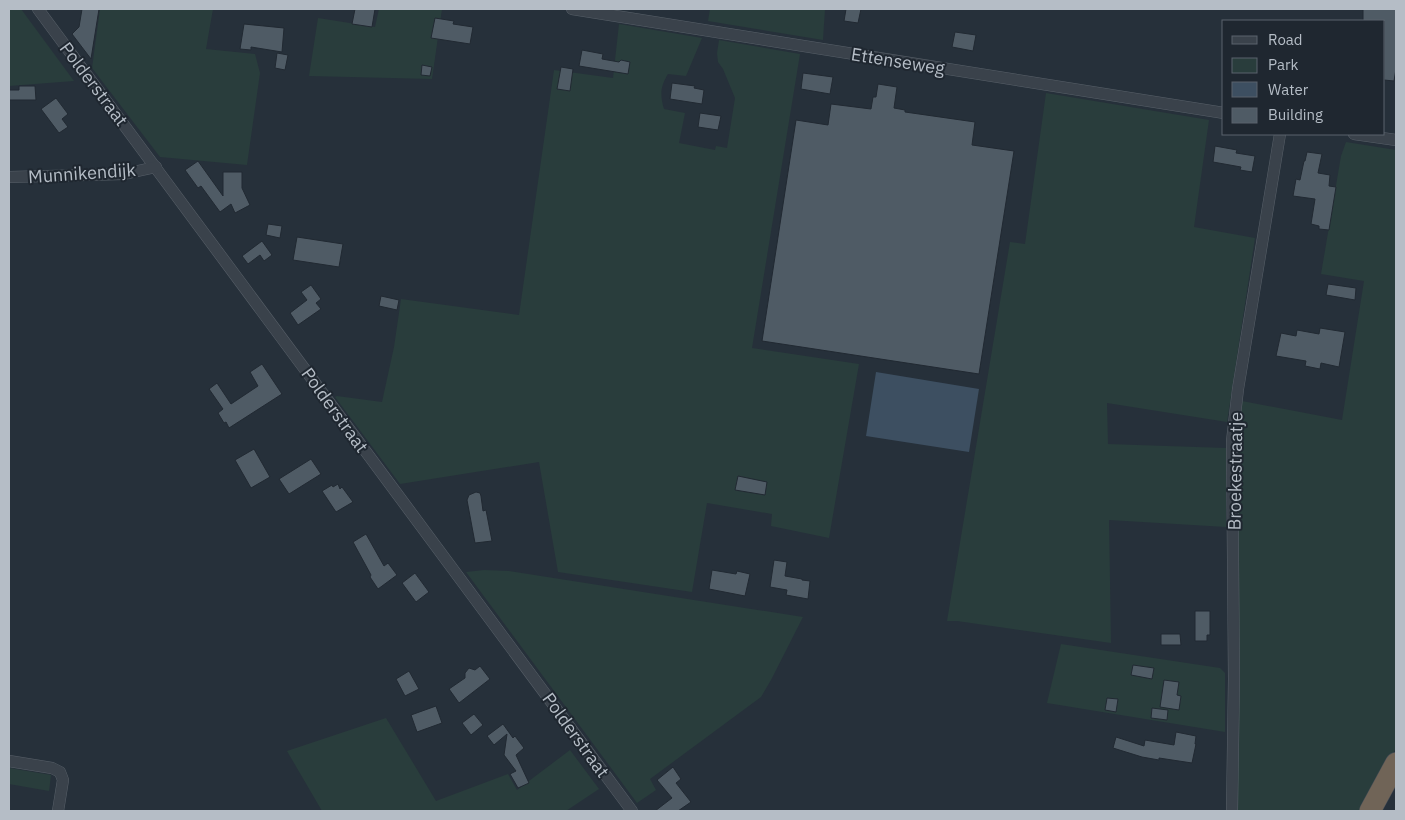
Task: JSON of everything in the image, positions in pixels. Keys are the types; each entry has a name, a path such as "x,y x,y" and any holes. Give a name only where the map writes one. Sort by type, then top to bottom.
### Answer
{"highway":[{"path":"1370,811 1396,763"}],"street":[{"name":"Polderstraat","path":"38,9 632,811"},
{"name":"Ettenseweg","path":"572,9 1222,113"},
{"name":"Broekestraatje","path":"1232,811 1234,679 1232,440 1238,389 1280,135"},
{"path":"1361,135 1396,140"},
{"name":"Munnikendijk","path":"9,177 124,174 156,167"},
{"path":"9,761 52,768 60,772 63,780 58,811"}],"green space":[{"path":"9,9 21,9 74,81 9,86"},
{"path":"100,9 213,9 206,49 255,54 260,73 247,165 160,157 92,68"},
{"path":"379,9 442,9 432,79 309,76 318,18 375,27"},
{"path":"710,9 825,9 823,40 708,21"},
{"path":"619,24 702,38 686,76 668,74 662,87 662,99 664,109 685,113 679,143 715,150 716,146 727,148 735,98 723,69 718,62 719,40 800,54 752,348 859,364 829,538 771,526 772,514 707,503 692,592 558,572 539,462 400,484 335,397 382,402 394,347 401,299 519,315 554,70 613,78"},
{"path":"1046,93 1209,120 1194,227 1255,238 1227,422 1107,403 1108,444 1226,448 1226,527 1109,520 1111,643 947,621 1010,242 1025,244"},
{"path":"1346,142 1396,150 1396,748 1362,811 1236,811 1236,509 1239,416 1242,401 1342,420 1364,281 1321,274 1341,156"},
{"path":"484,570 509,571 803,617 761,697 650,779 656,790 637,803 466,572"},
{"path":"1061,644 1220,668 1225,673 1225,732 1047,703"},
{"path":"386,718 436,801 508,774 517,790 570,750 599,789 566,811 322,811 287,751"},
{"path":"9,768 51,775 49,791 9,784"}],"water":[{"path":"876,372 979,389 969,452 866,436"}],"building":[{"path":"82,9 99,9 91,59 72,34 79,27"},
{"path":"355,9 375,9 372,27 352,24"},
{"path":"846,9 861,9 858,23 844,21"},
{"path":"1363,9 1396,9 1396,69 1394,81 1385,80 1385,20 1363,20"},
{"path":"435,18 454,21 453,24 473,27 470,44 431,38"},
{"path":"244,24 284,28 282,52 251,47 251,50 240,49"},
{"path":"955,32 976,35 973,51 952,47"},
{"path":"582,50 603,54 602,59 630,62 628,74 579,66"},
{"path":"277,53 288,55 285,70 275,68"},
{"path":"422,65 432,67 430,76 421,75"},
{"path":"561,67 573,69 570,91 557,89"},
{"path":"803,73 833,77 830,94 801,89"},
{"path":"672,83 695,86 694,88 704,90 702,104 670,99"},
{"path":"878,84 897,87 894,108 905,110 905,112 975,122 972,145 1014,151 979,374 762,341 796,120 828,125 831,104 871,109 873,97 876,97"},
{"path":"19,86 35,86 36,100 9,100 9,90 19,90"},
{"path":"56,98 68,114 62,119 68,127 59,133 41,109"},
{"path":"700,113 721,116 718,130 698,127"},
{"path":"1215,146 1237,150 1236,153 1255,156 1252,172 1240,170 1241,167 1213,162"},
{"path":"1307,152 1322,154 1318,173 1330,175 1329,186 1336,187 1329,230 1319,229 1319,226 1311,224 1315,199 1293,196 1296,179 1300,180"},
{"path":"198,161 223,196 223,172 242,172 242,188 250,205 235,213 231,204 220,212 201,186 198,188 185,170"},
{"path":"268,224 282,226 280,238 266,235"},
{"path":"297,237 343,244 339,267 293,260"},
{"path":"262,241 272,255 264,261 260,255 248,264 242,256"},
{"path":"1328,284 1356,288 1355,300 1326,295"},
{"path":"311,285 321,299 316,303 321,309 298,325 290,313 307,300 301,292"},
{"path":"381,296 399,300 397,310 379,306"},
{"path":"1320,328 1345,332 1339,367 1321,363 1320,369 1305,366 1306,361 1276,356 1281,333 1296,336 1297,330 1319,334"},
{"path":"262,364 282,394 229,428 218,413 223,409 209,389 217,383 231,404 258,386 250,372"},
{"path":"254,449 270,477 251,488 235,460"},
{"path":"311,459 321,474 289,494 279,479"},
{"path":"738,476 767,482 765,495 735,490"},
{"path":"338,484 340,489 342,487 353,502 336,512 322,491"},
{"path":"476,492 480,493 483,511 486,510 492,541 475,543 467,500 469,495"},
{"path":"366,534 384,566 388,563 397,575 378,589 353,542"},
{"path":"774,560 787,562 785,576 810,581 808,599 786,595 787,590 770,587"},
{"path":"712,570 736,574 737,571 750,574 745,596 709,589"},
{"path":"415,573 429,592 416,602 402,583"},
{"path":"1195,611 1210,611 1210,635 1207,635 1207,641 1195,641"},
{"path":"1161,634 1180,634 1181,645 1161,645"},
{"path":"1133,665 1154,668 1152,679 1131,675"},
{"path":"480,666 490,679 459,703 449,689 465,678 465,673 469,668 475,670"},
{"path":"409,671 419,689 405,696 396,679"},
{"path":"1164,680 1179,682 1177,695 1181,696 1179,710 1160,707"},
{"path":"1107,698 1118,699 1116,712 1105,710"},
{"path":"436,706 442,723 417,732 411,715"},
{"path":"1152,708 1168,710 1167,720 1151,718"},
{"path":"474,714 483,725 471,735 462,723"},
{"path":"503,724 513,738 515,736 524,748 516,755 529,783 518,788 510,774 516,771 504,755 507,734 494,745 487,736"},
{"path":"1176,732 1196,736 1192,763 1142,757 1113,748 1116,737 1144,746 1145,740 1174,745"},
{"path":"673,767 681,779 676,783 691,802 678,811 655,811 672,798 657,780"}]}
